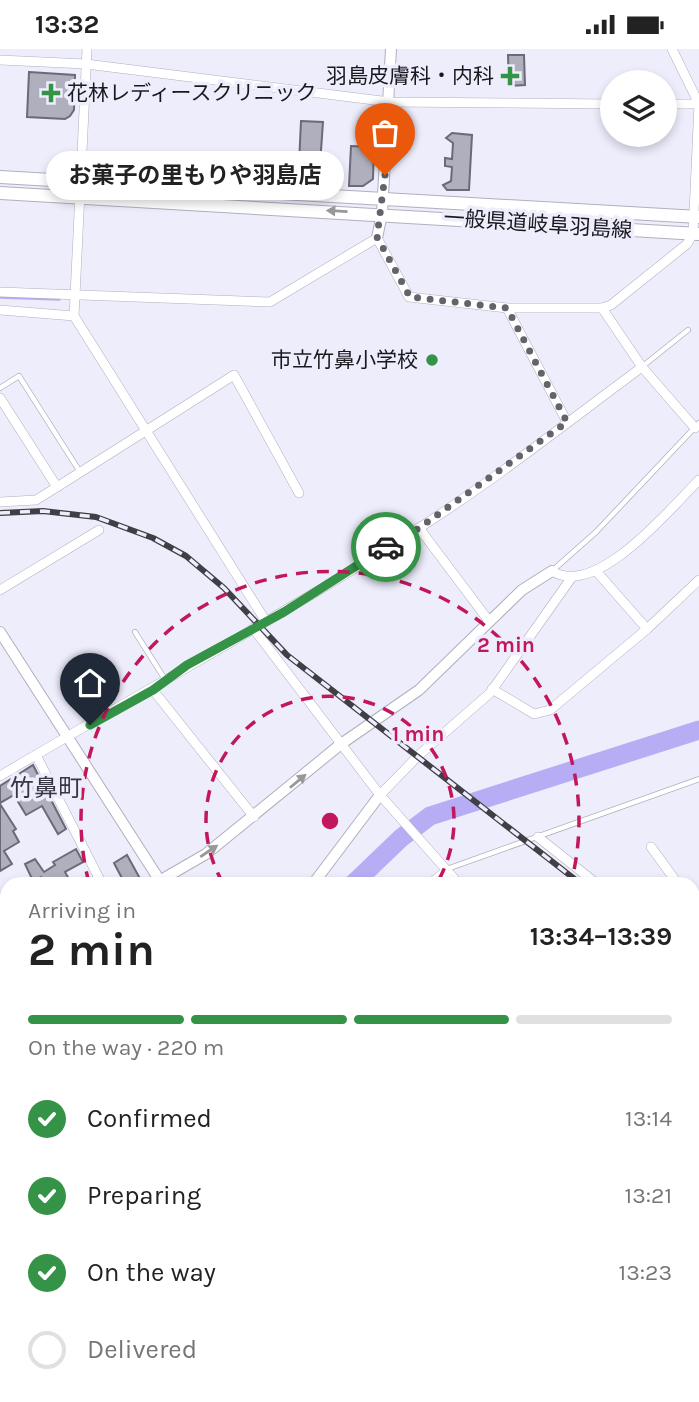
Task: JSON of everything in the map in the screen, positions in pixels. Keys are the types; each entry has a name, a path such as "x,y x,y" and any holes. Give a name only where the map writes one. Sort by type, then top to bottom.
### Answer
{"main road":[{"name":"一般県道岐阜羽島線","path":"0,177 696,217"},
{"name":"一般県道岐阜羽島線","path":"0,193 696,234"}],"street":[{"path":"87,49 74,316 265,620"},
{"path":"391,49 382,214 377,237 410,297 507,308 602,308 611,305 696,234 699,104 672,49"},
{"path":"0,60 86,64 390,102 600,104"},
{"path":"677,104 699,104"},
{"path":"0,292 270,302 377,237"},
{"path":"507,308 567,422"},
{"path":"602,308 642,367 697,426"},
{"path":"0,310 74,316"},
{"path":"0,776 153,690 187,665 284,612 419,528 642,367"},
{"path":"0,502 36,500 234,375 299,493"},
{"path":"0,398 57,487"},
{"path":"168,877 206,854 341,744 440,673 522,590 552,571 572,577 597,572 630,547 699,481"},
{"path":"419,528 489,621"},
{"path":"0,590 99,530"},
{"path":"597,572 647,629"},
{"path":"318,877 380,795 419,755 492,689 572,577"},
{"path":"492,689 534,714 551,710 647,629 699,580"},
{"path":"253,628 380,795 452,877"},
{"path":"0,632 154,877"},
{"path":"153,690 254,817"},
{"path":"36,755 98,877"},
{"path":"538,837 588,877"},
{"path":"651,847 673,877"},
{"path":"438,877 446,870"}],"lane":[{"path":"642,367 688,330"},
{"path":"0,388 19,376 80,472"},
{"path":"552,571 596,532 697,426"},
{"path":"135,632 166,681"},
{"path":"446,870 471,858 699,779"}],"building":[{"path":"508,55 524,55 525,85 509,86"},
{"name":"花林レディースクリニック","path":"29,72 75,75 74,110 70,116 65,119 27,117"},
{"path":"301,121 323,122 320,165 313,165 312,182 304,182 305,164 299,164"},
{"path":"452,133 472,135 469,190 447,190 443,185 451,181 452,167 445,166 445,158 452,159 453,143 446,138"},
{"path":"351,146 374,147 373,179 363,186 349,186"},
{"path":"33,765 66,829 58,834 42,806 26,815 14,795 0,803 0,786"},
{"path":"0,804 16,829 13,831 19,842 4,851 12,864 0,871"},
{"path":"76,849 83,862 65,872 68,877 31,877 25,864 35,859 44,872 55,865 53,862"},
{"path":"127,855 139,877 121,877 114,863"}],"waterway":[{"path":"0,297 59,299"},
{"path":"360,877 401,838 430,816 699,730"}],"railway":[{"path":"0,513 43,511 96,517 153,538 186,556 224,588 287,655 572,877"}],"way so far":[{"path":"385,175 377,237 410,297 507,308 567,422 419,528 386,547"}],"place":[{"name":"羽島皮膚科・内科","path":"510,76"},
{"name":"花林レディースクリニック","path":"51,93"},
{"name":"お菓子の里もりや羽島店","path":"385,175"},
{"name":"市立竹鼻小学校","path":"432,360"}],"district":[{"name":"竹鼻町","path":"46,788"}],"route":[{"path":"90,725 153,690 187,665 284,612 386,547"}]}
